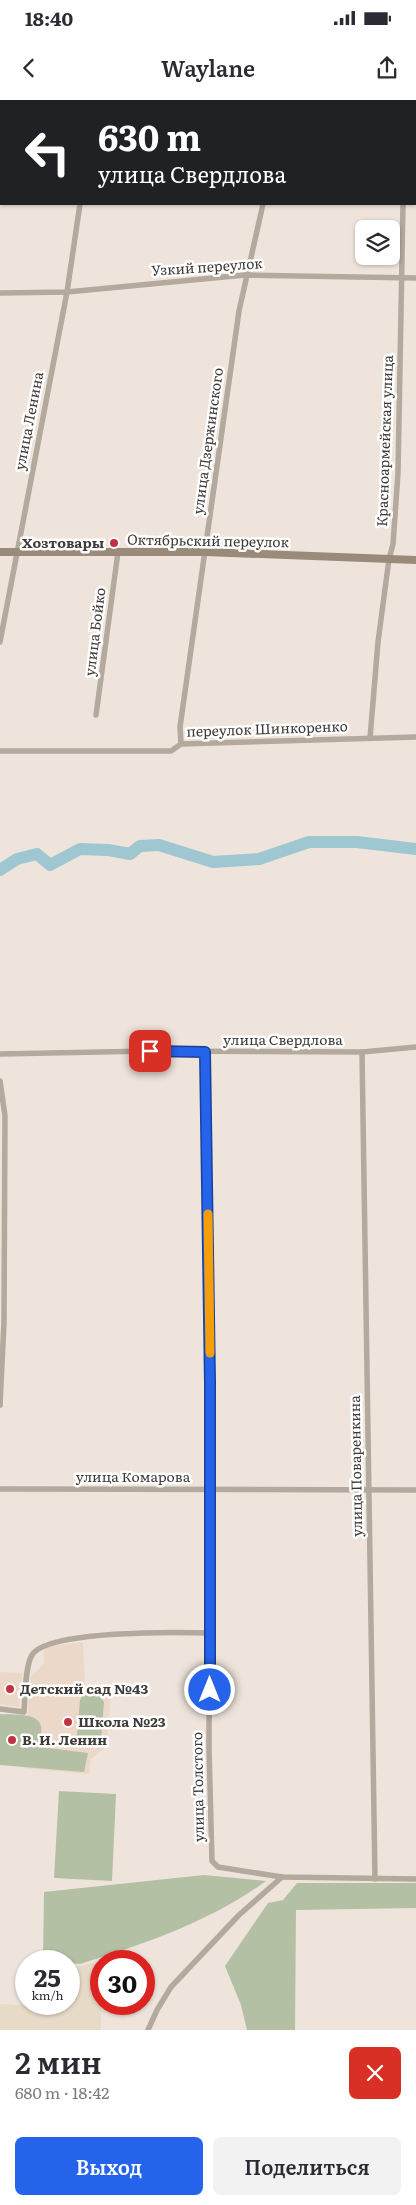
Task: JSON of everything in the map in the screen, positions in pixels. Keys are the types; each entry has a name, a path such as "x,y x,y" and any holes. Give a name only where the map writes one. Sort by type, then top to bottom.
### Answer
{"street":[{"name":"улица Ленина","path":"0,642 67,292 80,205"},
{"name":"улица Дзержинского","path":"181,744 180,727 204,552 246,275 262,205"},
{"name":"Красноармейская улица","path":"370,738 378,642 389,558 393,544 398,474 403,205"},
{"name":"Узкий переулок","path":"0,293 67,292 246,275 416,278"},
{"name":"Октябрьский переулок","path":"0,552 204,552 416,560"},
{"name":"улица Бойко","path":"96,716 118,552"},
{"name":"переулок Шинкоренко","path":"0,752 170,751 181,744 416,737"},
{"name":"улица Свердлова","path":"0,1054 150,1051 362,1052 416,1048"},
{"name":"улица Толстого","path":"205,1052 212,1861 218,1867 282,1877"},
{"name":"улица Поваренкина","path":"362,1052 375,1879"},
{"path":"0,1081 5,1116 4,1330 0,1405"},
{"name":"улица Комарова","path":"0,1489 416,1490"},
{"path":"0,1709 24,1712 31,1656 38,1648 47,1644 106,1636 163,1632 210,1633"},
{"path":"148,2030 171,1987 239,1915 282,1877 416,1879"}],"shaded area":[{"name":"Школа №23","path":"83,1642 85,1686 107,1688 111,1698 107,1746 91,1759 89,1774 23,1768 31,1677 44,1663 44,1647"},
{"name":"Детский сад №43","path":"0,1672 22,1673 19,1707 0,1704"},
{"path":"90,1964 90,2015 101,2015 101,2030 0,2030 0,2004 15,2005 15,2015 80,2015 80,1966"}],"green space":[{"path":"92,1693 98,1694 104,1702 101,1740 88,1746 81,1744 77,1735 80,1700 82,1696"},
{"path":"0,1714 23,1715 35,1718 41,1726 40,1747 88,1753 84,1772 0,1765"},
{"path":"59,1791 116,1794 112,1881 54,1878"},
{"path":"204,1875 266,1881 200,1920 125,1950 90,1950 90,1961 80,1964 80,1950 43,1950 44,1892"},
{"path":"297,1883 416,1883 416,1908 296,1910 295,2030 247,2030 241,2005 225,1966 268,1903 283,1900"}],"waterway":[{"path":"0,870 17,859 37,854 50,865 80,849 108,850 130,854 140,846 159,845 213,862 259,859 309,842 357,842 416,849"}],"slow traffic":[{"path":"208,1214 210,1353"}],"place":[{"name":"Хозтовары","path":"114,543"},
{"name":"Детский сад №43","path":"10,1689"},
{"name":"Школа №23","path":"68,1722"},
{"name":"В. И. Ленин","path":"12,1740"}],"route":[{"path":"150,1051 205,1052 210,1383 210,1690"}]}
